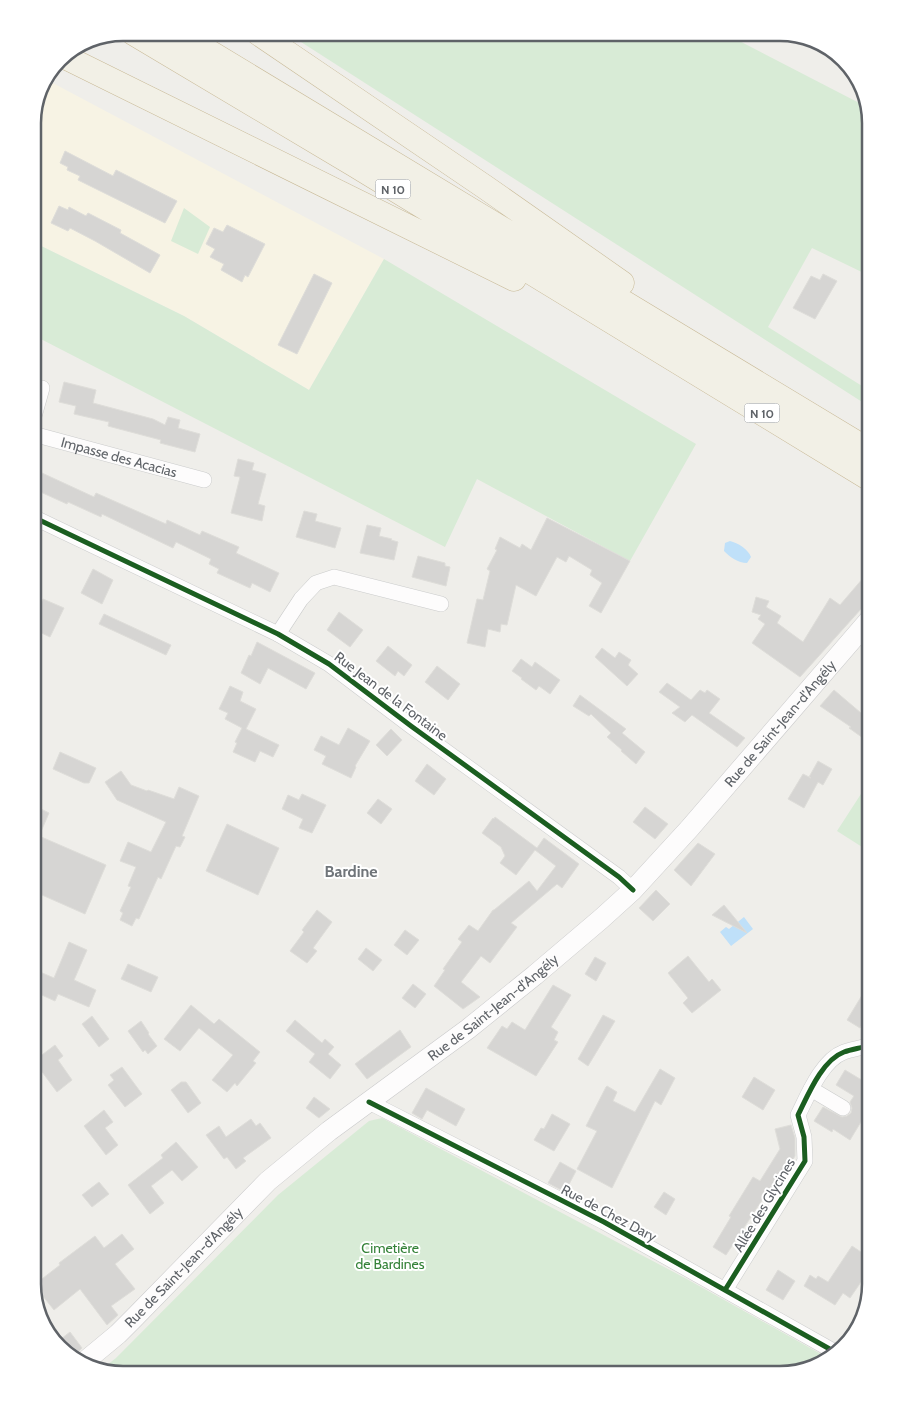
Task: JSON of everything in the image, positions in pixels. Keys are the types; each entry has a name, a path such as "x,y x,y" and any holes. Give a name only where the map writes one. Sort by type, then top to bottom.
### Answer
{"highway":[{"name":"N 10","path":"148,41 862,475"},
{"name":"N 10","path":"193,41 862,446"},
{"path":"271,41 485,186 628,287 646,314"},
{"path":"71,60 652,347"}],"main road":[{"name":"Rue de Saint-Jean-d'Angély","path":"89,1358 134,1318 268,1181 329,1131 468,1029 535,976 633,890 689,829 862,628"}],"street":[{"name":"Impasse des Acacias","path":"41,436 204,480"},
{"name":"Rue Jean de la Fontaine","path":"41,521 278,634 330,664 411,726 612,871 633,890"},
{"path":"278,634 301,600 316,583 334,578 441,604"},
{"name":"Allée des Glycines","path":"725,1290 804,1161 804,1137 798,1115 811,1089 829,1062 842,1053 862,1047"},
{"path":"811,1089 843,1108"},
{"name":"Rue de Chez Dary","path":"369,1102 604,1222 829,1349"}],"shaded area":[{"path":"52,83 384,259 309,390 184,316 41,246 41,118 44,102"}],"green space":[{"path":"299,41 739,41 859,103 862,123 862,272 812,248 768,327 862,386 862,402"},
{"path":"184,208 210,227 198,254 171,241"},
{"path":"41,246 184,316 309,390 384,259 696,444 630,561 477,479 445,547 41,339"},
{"path":"862,792 862,847 837,831"},
{"name":"Cimetière de Bardines","path":"382,1118 685,1278 821,1354 796,1364 780,1366 118,1366 108,1364 278,1195 369,1121"}],"water":[{"path":"730,541 748,551 751,557 747,563 734,559 724,551 725,543"},
{"path":"744,917 753,929 731,946 720,932 726,927 729,929"}],"building":[{"path":"65,151 113,176 116,170 177,201 165,223 78,180 80,176 67,170 68,167 60,163"},
{"path":"59,206 68,210 69,207 86,216 88,213 121,230 120,233 160,255 150,273 70,228 68,231 51,223"},
{"path":"227,225 265,244 248,277 245,275 242,282 221,270 224,264 210,257 215,249 206,244 214,228 223,232"},
{"path":"314,274 332,283 297,354 278,345"},
{"path":"823,274 837,281 815,319 793,308 811,276 820,280"},
{"path":"64,382 96,390 93,403 153,419 165,425 168,417 180,420 178,428 200,434 195,452 160,443 161,440 108,426 109,422 74,414 76,406 59,402"},
{"path":"238,459 254,463 252,470 266,474 258,504 265,506 262,521 231,513 240,477 234,476"},
{"path":"42,473 94,497 96,493 166,524 167,520 200,535 202,531 239,547 236,553 279,573 270,592 252,583 250,588 217,573 219,569 209,564 211,559 176,542 173,548 102,514 101,517 41,492"},
{"path":"304,511 317,514 315,521 341,528 335,548 296,537"},
{"path":"547,518 630,561 601,613 589,606 602,583 590,575 592,570 569,556 566,562 557,557 536,596 516,585 507,625 501,624 500,632 488,629 485,647 467,643 477,599 483,600 490,571 487,569 497,550 495,549 500,537 520,548 522,544 531,550"},
{"path":"367,525 381,528 379,536 398,542 394,560 360,553"},
{"path":"418,556 445,563 445,566 450,567 446,586 412,577"},
{"path":"93,569 113,580 102,604 81,593"},
{"path":"862,579 862,608 800,677 752,643 765,624 758,619 761,615 752,612 756,597 769,601 766,607 781,616 777,623 803,642 830,598 840,605"},
{"path":"43,599 64,608 50,637 41,633 41,603"},
{"path":"339,612 363,630 350,647 327,630"},
{"path":"104,614 171,645 166,655 99,624"},
{"path":"257,642 315,673 306,689 268,668 260,684 241,673"},
{"path":"388,646 412,665 404,676 398,671 395,676 376,661"},
{"path":"602,648 615,658 619,652 631,660 628,665 638,674 627,686 595,657"},
{"path":"521,659 532,667 535,662 560,680 550,694 539,686 536,690 512,671"},
{"path":"437,666 460,684 448,700 425,682"},
{"path":"667,683 691,700 700,690 705,693 707,690 720,699 709,713 745,738 737,747 692,715 685,722 672,713 680,707 659,692"},
{"path":"230,686 243,692 240,701 256,709 246,729 279,745 273,757 260,751 255,762 233,752 237,743 235,742 242,728 225,719 228,713 219,709"},
{"path":"834,690 861,713 862,711 862,737 849,728 851,727 820,706"},
{"path":"580,695 626,729 622,733 645,752 636,764 607,737 611,733 591,714 589,716 573,706"},
{"path":"348,728 370,741 355,766 351,778 322,764 326,756 314,750 321,736 339,745"},
{"path":"391,729 402,740 387,756 376,745"},
{"path":"60,752 96,768 89,783 84,783 53,769"},
{"path":"818,761 832,769 823,785 818,782 804,808 788,799 803,774 809,777"},
{"path":"427,764 446,779 434,795 415,781"},
{"path":"121,771 131,785 147,791 174,799 179,787 199,796 182,836 185,837 180,847 176,846 161,879 158,877 139,919 136,918 132,926 120,920 123,913 120,911 131,887 128,886 136,867 120,861 128,842 151,852 166,822 117,800 105,782"},
{"path":"302,794 326,805 312,833 299,828 303,819 282,809 288,795 299,800"},
{"path":"378,799 392,809 381,824 367,813"},
{"path":"645,807 668,824 655,839 633,822"},
{"path":"41,809 49,813 41,831"},
{"path":"495,817 537,848 544,838 579,864 562,888 557,884 511,923 517,927 490,963 481,956 461,982 480,997 463,1009 434,986 445,970 443,969 462,942 458,939 469,925 478,931 493,910 529,881 537,891 556,866 535,850 516,875 500,863 505,856 501,847 482,833"},
{"path":"227,824 279,848 258,895 206,871"},
{"path":"41,837 106,865 85,914 41,895"},
{"path":"698,843 715,854 691,886 674,870"},
{"path":"656,890 670,904 653,921 639,908"},
{"path":"724,905 747,933 712,915"},
{"path":"317,910 332,922 313,948 317,951 307,963 290,951 304,932 302,930"},
{"path":"405,930 419,940 407,955 394,945"},
{"path":"69,942 87,950 74,980 96,990 89,1007 58,994 55,1001 41,995 41,972 54,978"},
{"path":"366,948 382,960 373,971 358,959"},
{"path":"688,956 709,982 712,979 721,990 692,1013 683,1003 688,998 668,973"},
{"path":"595,957 606,963 596,981 585,974"},
{"path":"128,964 158,977 151,992 121,979"},
{"path":"413,984 426,994 415,1008 402,998"},
{"path":"553,985 571,995 551,1027 558,1032 554,1040 558,1042 536,1076 487,1048 502,1026 507,1029 512,1022 525,1030"},
{"path":"862,995 862,1025 860,1028 847,1020"},
{"path":"191,1005 214,1024 219,1019 260,1052 253,1061 256,1063 237,1086 235,1083 227,1092 212,1080 233,1055 199,1028 180,1051 164,1039"},
{"path":"603,1015 615,1021 588,1066 578,1059"},
{"path":"92,1016 109,1039 99,1047 82,1024"},
{"path":"295,1020 322,1043 325,1039 334,1047 328,1054 341,1065 330,1079 309,1062 315,1054 286,1031"},
{"path":"141,1021 157,1046 148,1054 145,1050 143,1052 128,1031"},
{"path":"400,1030 411,1047 367,1079 355,1064"},
{"path":"55,1045 63,1056 58,1060 72,1080 57,1092 41,1070 41,1056"},
{"path":"122,1067 142,1094 125,1107 108,1085 114,1080 110,1075"},
{"path":"660,1069 675,1078 661,1105 655,1101 612,1188 577,1169 597,1131 586,1126 606,1087 617,1092 613,1101 635,1112"},
{"path":"845,1070 862,1080 862,1120 850,1140 833,1129 832,1132 814,1121 823,1107 842,1117 851,1113 850,1102 854,1096 836,1085"},
{"path":"754,1077 775,1090 763,1110 742,1097"},
{"path":"181,1082 186,1082 201,1103 188,1113 171,1090"},
{"path":"426,1088 465,1109 456,1126 427,1110 422,1119 412,1113"},
{"path":"314,1097 330,1109 319,1118 306,1108"},
{"path":"104,1110 113,1122 105,1128 118,1145 106,1155 84,1126"},
{"path":"552,1114 570,1124 554,1151 534,1140 541,1128 544,1129"},
{"path":"251,1119 256,1126 260,1123 271,1138 243,1158 246,1161 236,1169 227,1157 224,1159 206,1135 219,1126 226,1137"},
{"path":"791,1125 795,1138 795,1156 774,1190 770,1188 726,1255 713,1247 753,1177 760,1181 780,1149 775,1129"},
{"path":"176,1142 198,1167 182,1181 172,1170 151,1186 164,1203 150,1214 128,1185 163,1158 161,1155"},
{"path":"560,1162 576,1171 565,1192 548,1183"},
{"path":"99,1182 109,1194 92,1207 82,1195"},
{"path":"664,1192 675,1199 666,1215 654,1207"},
{"path":"122,1234 134,1249 115,1264 135,1289 111,1306 118,1315 107,1325 80,1289 54,1310 42,1295 41,1280 60,1265 59,1263 95,1236 104,1248"},
{"path":"852,1246 862,1253 862,1281 850,1298 843,1293 835,1305 804,1286 810,1275 816,1279 818,1276 828,1282"},
{"path":"778,1270 795,1281 783,1300 766,1290"},
{"path":"70,1332 82,1348 78,1352 62,1338"}],"cycle path":[{"path":"41,521 278,634 329,664 619,877 633,890"},
{"path":"725,1290 805,1161 804,1137 798,1115 816,1079 836,1056 862,1047"},
{"path":"369,1102 604,1222 829,1349"}],"district":[{"name":"Bardine","path":"351,871"}]}
